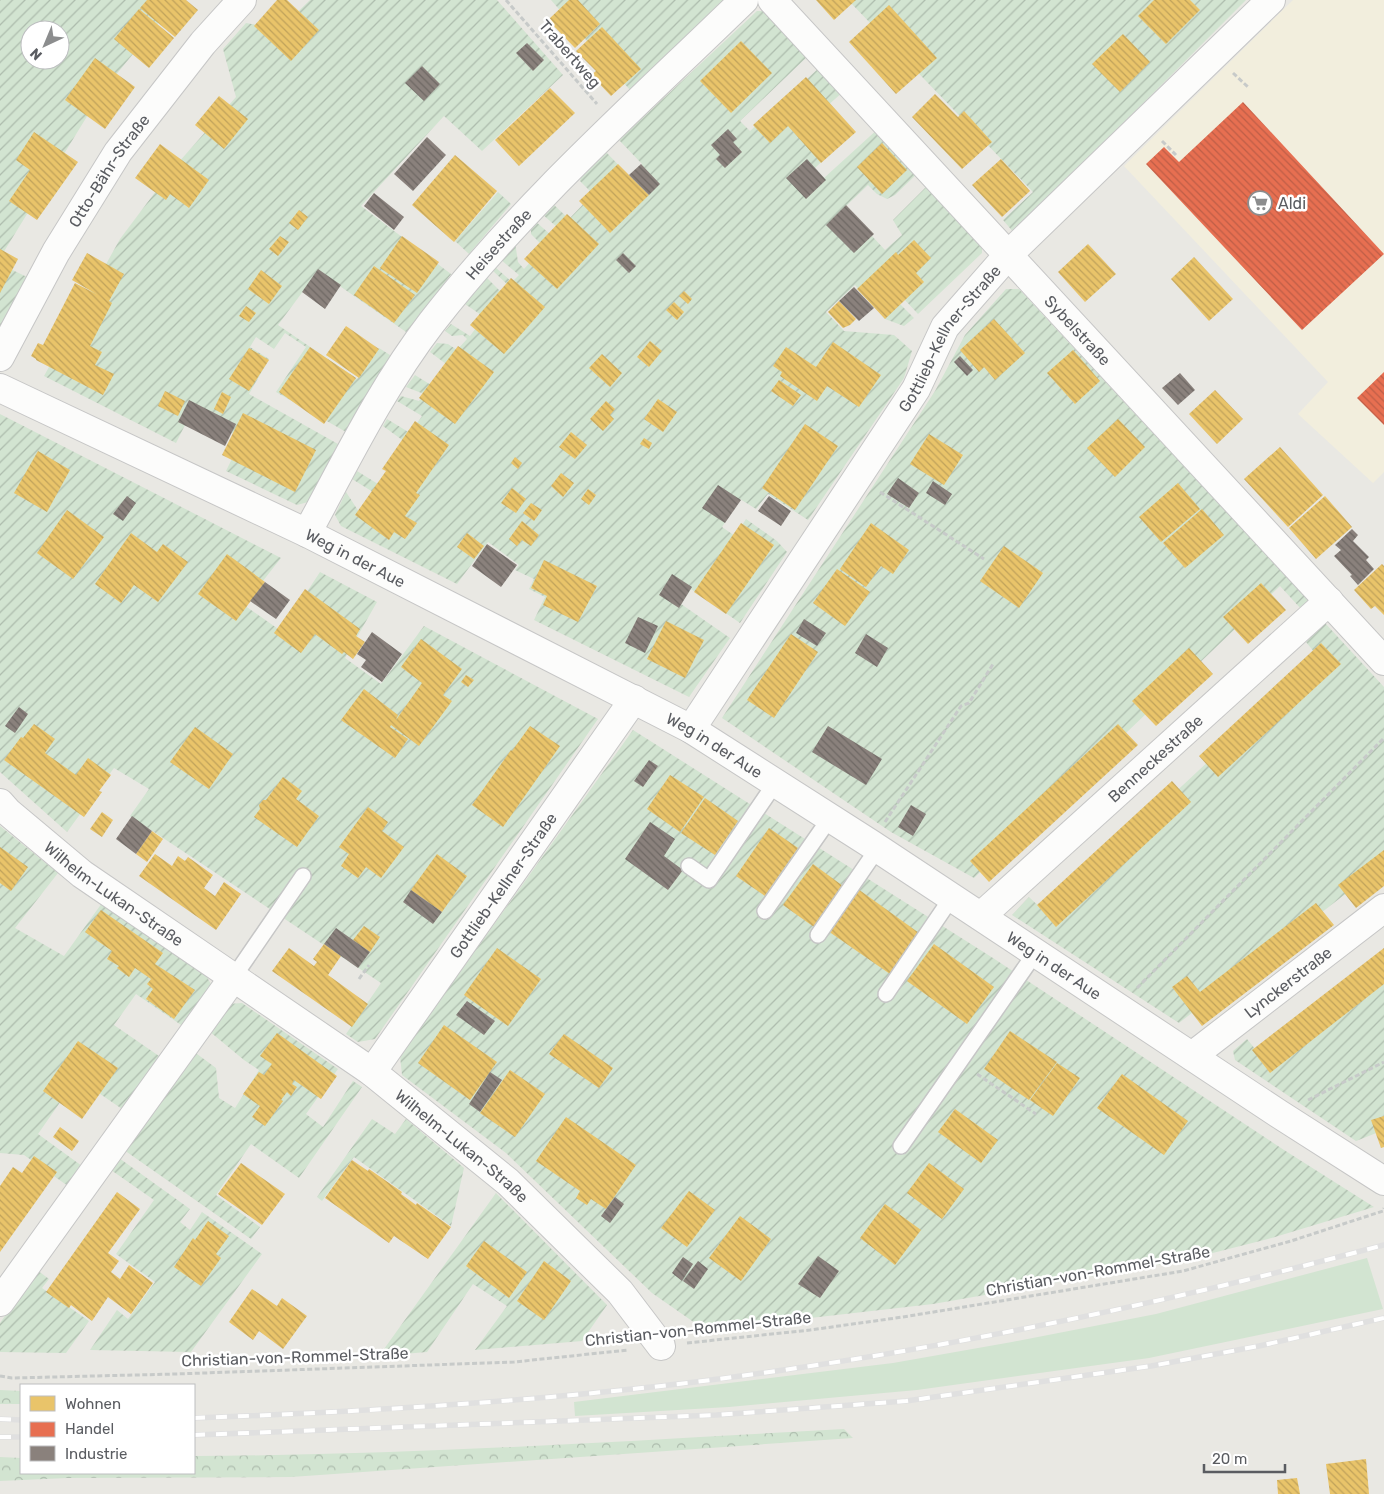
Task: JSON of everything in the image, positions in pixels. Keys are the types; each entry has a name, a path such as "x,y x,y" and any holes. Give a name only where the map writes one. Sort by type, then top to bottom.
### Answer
{"street":[{"name":"Otto-Bähr-Straße","path":"0,357 56,252 118,152 203,43 242,0"},
{"name":"Heisestraße","path":"307,533 373,409 432,323 495,246 560,177 744,0"},
{"name":"Sybelstraße","path":"772,0 1384,661"},
{"name":"Gottlieb-Kellner-Straße","path":"691,729 916,389 945,327 1009,254 1271,0"},
{"name":"Weg in der Aue","path":"0,388 307,533 691,729 875,846 1384,1181"},
{"name":"Benneckestraße","path":"981,916 1329,601"},
{"name":"Gottlieb-Kellner-Straße","path":"372,1072 634,699"},
{"name":"Wilhelm-Lukan-Straße","path":"0,803 8,812 82,874 372,1072 508,1182 620,1292 661,1346"},
{"name":"Lynckerstraße","path":"1192,1056 1384,908"},
{"path":"0,1302 234,978"}],"lane":[{"path":"689,866 709,880 776,782"},
{"path":"765,911 830,818"},
{"path":"818,936 875,846"},
{"path":"234,978 303,876"},
{"path":"886,994 952,897"},
{"path":"901,1146 1036,952"}],"path":[{"name":"Trabertweg","path":"506,0 615,125"},
{"path":"877,490 984,559"},
{"path":"875,846 961,706 969,702 993,664"},
{"path":"1154,971 1384,738"},
{"path":"359,979 369,965"},
{"path":"1280,1114 1384,1062"},
{"path":"976,1073 1036,1114"},
{"name":"Christian-von-Rommel-Straße","path":"0,1376 12,1378 176,1374 514,1362 781,1333 931,1313 1183,1272 1291,1241 1383,1211 1384,1208"}],"shaded area":[{"path":"1293,0 1384,0 1384,472 1373,483 1298,414 1328,382 1124,166"}],"green space":[{"path":"0,0 177,0 102,92 0,258"},
{"path":"310,0 497,0 563,75 482,151 444,116 361,206 451,274 409,334 318,271 278,325 357,379 379,348 393,357 346,432 276,392 306,347 285,333 274,349 256,337 250,347 269,359 249,394 338,444 308,502 297,505 226,471 242,438 191,413 176,443 44,376 120,239 171,171 236,97 223,49 246,23 280,29"},
{"path":"551,0 726,0 630,90"},
{"path":"848,0 1246,0 1014,233 1003,220 1033,192"},
{"path":"757,11 766,11 809,55 740,121 750,131 820,67 843,92 827,106 852,133 815,168 824,178 880,127 920,171 895,195 887,199 877,194 868,185 845,207 885,250 902,235 893,220 931,182 982,238 982,253 918,314 904,299 899,303 914,318 904,326 885,319 855,285 826,312 844,331 894,335 912,351 904,378 808,520 768,494 756,509 740,499 722,527 735,536 746,519 777,541 787,552 740,623 691,589 681,604 730,638 689,697 534,620 545,597 529,589 534,579 515,570 519,565 488,542 457,584 341,526 335,515 346,492 359,512 373,492 352,479 357,471 378,484 405,442 383,426 387,419 410,433 422,416 397,401 401,396 419,401 424,394 406,387 415,375 431,385 446,364 430,352 437,343 448,344 457,350 467,339 463,335 452,336 445,331 451,324 470,336 484,317 465,304 486,277 502,293 509,286 492,270 495,267 512,282 519,275 500,259 515,242 518,262 524,269 544,247 531,234 531,225 535,221 551,235 558,228 542,214 553,204 569,219 593,194 580,181 581,177 606,152 630,177 642,164 619,140"},
{"path":"498,192 511,204 469,254 455,241"},
{"path":"0,264 27,277 0,332"},
{"path":"1006,289 1019,289 1311,603 1302,610 1280,586 974,878 891,832 722,718 935,391 965,335"},
{"path":"0,414 281,558 244,605 281,631 320,572 377,602 345,658 381,684 424,626 598,719 375,1039 358,1042 346,1034 381,983 130,816 149,789 114,768 67,832 0,772"},
{"path":"1325,623 1384,687 1384,864 1179,1023 1012,915 1029,897 1046,913 1319,658 1306,642"},
{"path":"633,730 993,958 1284,1150 1374,1207 1268,1239 1189,1259 1151,1266 933,1304 705,1330 652,1293 506,1153 402,1075 400,1056"},
{"path":"0,826 58,873 15,928 64,956 102,903 207,977 212,986 184,1027 136,994 114,1025 159,1056 122,1109 77,1078 38,1134 82,1166 68,1186 24,1155 0,1153"},
{"path":"1384,963 1384,1130 1356,1141 1235,1060 1233,1051 1247,1039 1260,1055"},
{"path":"242,1003 338,1069 306,1114 323,1127 353,1081 362,1087 299,1178 251,1144 216,1195 260,1227 251,1239 124,1150 193,1051 216,1068 219,1098 235,1108 259,1070 209,1031 228,1004"},
{"path":"372,1119 395,1134 406,1119 464,1168 451,1226 354,1157 322,1201 317,1197"},
{"path":"119,1158 190,1209 180,1222 190,1230 202,1212 262,1254 191,1352 90,1350 117,1310 128,1319 155,1282 116,1254 154,1200 111,1170"},
{"path":"496,1193 607,1305 582,1341 475,1350 507,1306 473,1284 427,1352 379,1356"},
{"path":"1367,1258 1383,1309 1149,1358 917,1390 729,1407 575,1416 574,1402 893,1363 1012,1342 1156,1314"},
{"path":"37,1270 49,1279 42,1288 89,1321 66,1353 0,1352 0,1323"},
{"path":"0,1390 20,1391 20,1404 0,1404"},
{"path":"844,1429 853,1438 291,1477 67,1478 0,1481 0,1457 20,1458 20,1474 195,1474 195,1456 357,1453 600,1443"}],"building: Wohnen":[{"path":"147,0 186,0 198,10 175,37 140,8"},
{"path":"277,0 287,0 319,30 291,61 254,26"},
{"path":"569,0 578,0 600,24 575,48 548,20"},
{"path":"816,0 856,0 834,20"},
{"path":"1154,0 1190,0 1200,10 1166,44 1138,16"},
{"path":"889,5 937,58 896,94 849,42"},
{"path":"139,9 174,38 149,68 114,39"},
{"path":"602,27 641,69 611,96 591,75 596,71 576,51"},
{"path":"1123,34 1150,62 1120,92 1092,64"},
{"path":"741,41 772,73 731,113 700,81"},
{"path":"95,58 135,87 105,129 65,100"},
{"path":"806,77 856,132 821,163 788,126 770,143 753,125"},
{"path":"550,88 575,113 519,166 495,140"},
{"path":"935,94 958,117 964,111 992,142 962,169 912,117"},
{"path":"219,96 248,119 224,149 195,125"},
{"path":"34,132 78,162 37,220 9,201 30,170 16,160"},
{"path":"882,143 907,170 882,194 857,167"},
{"path":"160,144 209,180 189,208 170,194 166,200 135,178"},
{"path":"455,155 497,191 454,242 412,205"},
{"path":"1001,159 1030,191 1002,217 972,185"},
{"path":"618,164 649,195 610,233 579,201"},
{"path":"299,210 308,217 298,230 289,223"},
{"path":"567,214 599,244 557,289 524,259"},
{"path":"280,236 289,242 278,256 269,249"},
{"path":"402,236 439,262 417,293 380,268"},
{"path":"914,240 931,258 916,273 924,282 885,319 857,289 896,252 898,255"},
{"path":"1088,244 1116,274 1085,302 1058,272"},
{"path":"0,249 18,259 0,293"},
{"path":"87,253 124,274 109,301 112,303 90,346 102,352 95,365 114,374 103,395 31,356 38,343 43,345 75,283 98,295 72,280"},
{"path":"1194,257 1233,299 1209,321 1171,279"},
{"path":"374,266 415,295 394,323 354,295"},
{"path":"261,270 282,286 269,304 248,289"},
{"path":"511,278 545,307 504,354 470,325"},
{"path":"684,291 692,299 688,304 679,296"},
{"path":"839,301 856,319 850,325 843,328 828,312"},
{"path":"674,302 684,312 677,320 666,310"},
{"path":"246,306 256,313 249,322 239,316"},
{"path":"994,319 1025,353 995,380 984,367 979,372 960,350"},
{"path":"346,326 379,349 359,378 326,355"},
{"path":"650,341 662,351 649,367 637,357"},
{"path":"833,342 881,375 859,407 827,386 817,401 780,376 782,372 773,366 786,347 816,367"},
{"path":"458,346 494,372 455,424 419,398"},
{"path":"310,347 356,378 324,424 279,392"},
{"path":"249,348 269,360 249,391 229,379"},
{"path":"1073,350 1100,381 1075,404 1047,373"},
{"path":"602,354 622,373 610,387 589,368"},
{"path":"779,380 801,395 793,406 771,391"},
{"path":"1215,390 1243,419 1217,444 1189,414"},
{"path":"165,391 185,401 178,416 158,406"},
{"path":"222,392 231,397 223,414 214,409"},
{"path":"658,399 677,412 663,432 644,419"},
{"path":"606,401 615,409 610,415 614,419 603,431 590,419"},
{"path":"243,413 316,450 295,492 222,455"},
{"path":"1118,419 1145,447 1115,477 1087,448"},
{"path":"415,421 449,445 416,493 420,495 405,516 417,523 405,539 394,532 389,540 355,515 386,471 382,469"},
{"path":"805,424 838,446 795,510 762,488"},
{"path":"571,432 587,445 575,459 559,447"},
{"path":"929,434 963,455 944,485 910,464"},
{"path":"644,438 652,443 649,449 640,444"},
{"path":"1280,447 1323,495 1288,527 1244,479"},
{"path":"38,451 70,470 47,512 14,493"},
{"path":"515,457 522,463 518,469 511,463"},
{"path":"561,473 574,483 563,497 551,486"},
{"path":"1178,483 1200,509 1161,542 1139,517"},
{"path":"512,488 526,499 516,513 501,503"},
{"path":"588,489 596,495 589,505 581,499"},
{"path":"1325,496 1352,527 1316,559 1289,528"},
{"path":"531,503 542,510 534,521 523,513"},
{"path":"1202,509 1224,535 1185,568 1163,543"},
{"path":"67,510 104,537 73,579 37,553"},
{"path":"522,521 539,535 531,546 522,540 517,546 509,539"},
{"path":"741,523 774,545 726,614 694,592"},
{"path":"871,523 909,550 893,574 881,566 866,587 840,569"},
{"path":"131,533 157,552 163,544 188,562 158,602 134,585 121,603 95,584"},
{"path":"467,533 484,546 474,559 457,547"},
{"path":"1004,546 1043,573 1019,608 980,581"},
{"path":"227,554 265,582 236,621 198,594"},
{"path":"544,560 597,586 578,622 543,605 547,596 531,588"},
{"path":"1382,564 1384,566 1384,615 1375,606 1371,609 1354,590"},
{"path":"837,569 870,592 845,626 813,603"},
{"path":"1261,583 1286,610 1248,644 1223,617"},
{"path":"305,589 360,629 356,636 365,642 353,659 344,652 342,654 315,634 301,653 274,633"},
{"path":"666,621 704,640 685,678 647,659"},
{"path":"791,634 818,652 774,718 747,700"},
{"path":"421,639 462,669 443,695 452,701 419,746 391,725 390,727 408,739 395,758 341,720 364,689 398,715 396,720 422,683 401,667"},
{"path":"1321,643 1341,664 1218,777 1199,756"},
{"path":"1189,648 1213,674 1156,726 1132,701"},
{"path":"466,675 474,680 468,687 461,682"},
{"path":"34,724 55,739 45,753 76,775 88,758 111,775 99,791 102,792 84,817 4,760 21,737 23,738"},
{"path":"1118,724 1138,745 989,882 970,861"},
{"path":"530,726 560,746 503,827 472,805"},
{"path":"195,727 233,754 209,789 170,762"},
{"path":"670,775 704,797 680,832 647,809"},
{"path":"283,777 302,791 296,799 319,816 297,847 254,817 260,809 259,805 263,800 266,800"},
{"path":"1172,781 1191,802 1056,927 1037,905"},
{"path":"705,798 738,821 715,855 681,833"},
{"path":"368,807 388,822 382,831 404,847 381,878 366,867 358,878 341,866 349,854 339,847"},
{"path":"102,812 113,820 102,837 90,829"},
{"path":"769,828 798,848 765,896 736,876"},
{"path":"152,831 163,839 147,862 136,854"},
{"path":"0,847 28,867 11,891 0,883"},
{"path":"1384,850 1384,886 1356,908 1338,885"},
{"path":"155,854 172,866 178,856 185,861 188,857 213,875 204,888 215,896 224,882 241,894 216,930 139,876"},
{"path":"437,854 467,876 442,912 411,890"},
{"path":"813,864 843,886 814,927 783,905"},
{"path":"858,889 919,933 890,974 828,931"},
{"path":"1316,903 1334,925 1202,1026 1172,987 1187,976 1200,992"},
{"path":"101,910 163,953 155,964 195,990 174,1019 146,999 153,989 147,984 151,979 135,968 129,977 117,968 119,966 107,959 112,951 85,932"},
{"path":"364,926 380,937 370,952 353,940"},
{"path":"324,944 341,956 328,975 368,1004 352,1027 272,971 289,948 314,966 317,962 313,959"},
{"path":"934,944 994,987 967,1024 907,981"},
{"path":"497,948 541,979 508,1026 464,995"},
{"path":"1384,948 1384,984 1270,1073 1252,1050"},
{"path":"444,1025 497,1062 470,1100 418,1063"},
{"path":"1010,1031 1057,1062 1029,1100 984,1069"},
{"path":"277,1033 337,1076 321,1099 294,1080 292,1084 297,1087 291,1096 287,1092 281,1100 283,1101 265,1126 252,1117 260,1106 243,1094 259,1072 264,1075 272,1064 260,1056"},
{"path":"564,1034 613,1068 599,1088 549,1054"},
{"path":"78,1041 118,1068 82,1119 43,1091"},
{"path":"1057,1063 1080,1078 1053,1116 1030,1100"},
{"path":"510,1070 545,1094 515,1137 480,1113"},
{"path":"1122,1074 1188,1121 1164,1155 1097,1108"},
{"path":"955,1109 998,1140 981,1163 938,1132"},
{"path":"1384,1116 1384,1147 1381,1148 1371,1120"},
{"path":"566,1117 636,1165 606,1209 591,1199 587,1205 576,1198 580,1191 536,1161"},
{"path":"60,1127 79,1141 72,1151 53,1137"},
{"path":"34,1156 57,1172 0,1252 0,1186 13,1167 22,1173"},
{"path":"352,1160 368,1171 369,1169 402,1192 401,1194 416,1205 417,1203 451,1227 428,1259 394,1236 389,1243 325,1198"},
{"path":"241,1163 285,1194 262,1225 218,1194"},
{"path":"929,1163 964,1189 942,1219 907,1193"},
{"path":"689,1191 715,1210 687,1247 661,1228"},
{"path":"117,1192 140,1209 108,1253 119,1261 111,1272 120,1279 129,1265 153,1283 131,1314 108,1297 92,1321 71,1305 69,1308 46,1292"},
{"path":"885,1204 921,1230 895,1265 860,1238"},
{"path":"740,1216 771,1239 741,1281 709,1258"},
{"path":"208,1221 229,1236 216,1254 221,1258 201,1286 174,1267 193,1238 195,1240"},
{"path":"484,1241 527,1272 509,1298 466,1266"},
{"path":"544,1261 571,1281 544,1320 517,1301"},
{"path":"252,1289 277,1306 282,1298 307,1316 283,1349 259,1331 253,1340 229,1322"},
{"path":"1366,1459 1369,1494 1330,1494 1326,1464"},
{"path":"1297,1478 1300,1494 1278,1494 1277,1480"}],"building: Handel":[{"name":"Aldi","path":"1243,102 1384,254 1302,330 1146,164 1164,147 1179,162"},
{"path":"1384,372 1384,425 1357,398"}],"building: Industrie":[{"path":"527,43 544,60 533,71 516,53"},
{"path":"422,66 440,84 424,101 405,83"},
{"path":"728,129 737,139 733,142 742,152 725,168 716,159 720,155 711,145"},
{"path":"427,137 446,155 413,191 394,174"},
{"path":"807,159 826,180 806,199 786,178"},
{"path":"641,164 660,184 649,195 629,175"},
{"path":"374,193 404,217 394,230 364,206"},
{"path":"846,205 874,234 854,253 826,225"},
{"path":"623,253 636,266 629,273 616,260"},
{"path":"318,269 341,285 325,309 302,292"},
{"path":"854,287 874,308 859,321 839,301"},
{"path":"960,356 973,370 967,376 954,362"},
{"path":"1180,373 1195,390 1178,405 1162,388"},
{"path":"189,400 236,424 225,446 178,422"},
{"path":"898,478 919,493 909,508 887,494"},
{"path":"933,481 952,494 945,505 926,493"},
{"path":"718,485 741,500 725,523 702,508"},
{"path":"127,496 136,503 123,521 113,514"},
{"path":"769,496 791,511 781,526 758,511"},
{"path":"1352,529 1358,535 1353,541 1369,557 1366,560 1374,569 1358,585 1350,576 1352,575 1334,556 1341,550 1335,545"},
{"path":"487,544 517,565 501,587 472,566"},
{"path":"672,574 692,587 679,608 659,595"},
{"path":"265,582 290,600 276,619 250,601"},
{"path":"638,617 658,626 645,653 625,643"},
{"path":"804,619 826,633 817,646 796,633"},
{"path":"372,632 402,654 382,682 361,667 366,660 357,654"},
{"path":"866,634 888,648 877,667 855,653"},
{"path":"19,707 28,714 15,733 5,726"},
{"path":"828,726 882,759 866,785 812,752"},
{"path":"649,760 658,766 643,787 634,781"},
{"path":"911,805 926,814 913,836 898,827"},
{"path":"132,816 152,831 136,854 116,839"},
{"path":"650,822 675,839 664,856 683,870 668,890 625,859"},
{"path":"411,890 442,912 433,924 403,902"},
{"path":"336,928 370,952 358,968 324,944"},
{"path":"467,1001 495,1021 484,1035 456,1015"},
{"path":"490,1072 502,1080 480,1112 469,1104"},
{"path":"615,1197 624,1204 610,1223 601,1216"},
{"path":"818,1256 839,1271 820,1298 798,1284"},
{"path":"683,1257 693,1264 682,1281 672,1273"},
{"path":"698,1261 708,1269 694,1289 683,1281"}],"railway":[{"path":"195,1418 319,1413 508,1401 695,1382 782,1370 956,1342 1042,1325 1214,1288 1384,1245"},
{"path":"195,1435 716,1415 906,1401 1151,1366 1259,1346 1384,1318"},
{"path":"0,1419 20,1420"},
{"path":"0,1437 20,1437"}],"place":[{"name":"Aldi","path":"1260,203"}]}
